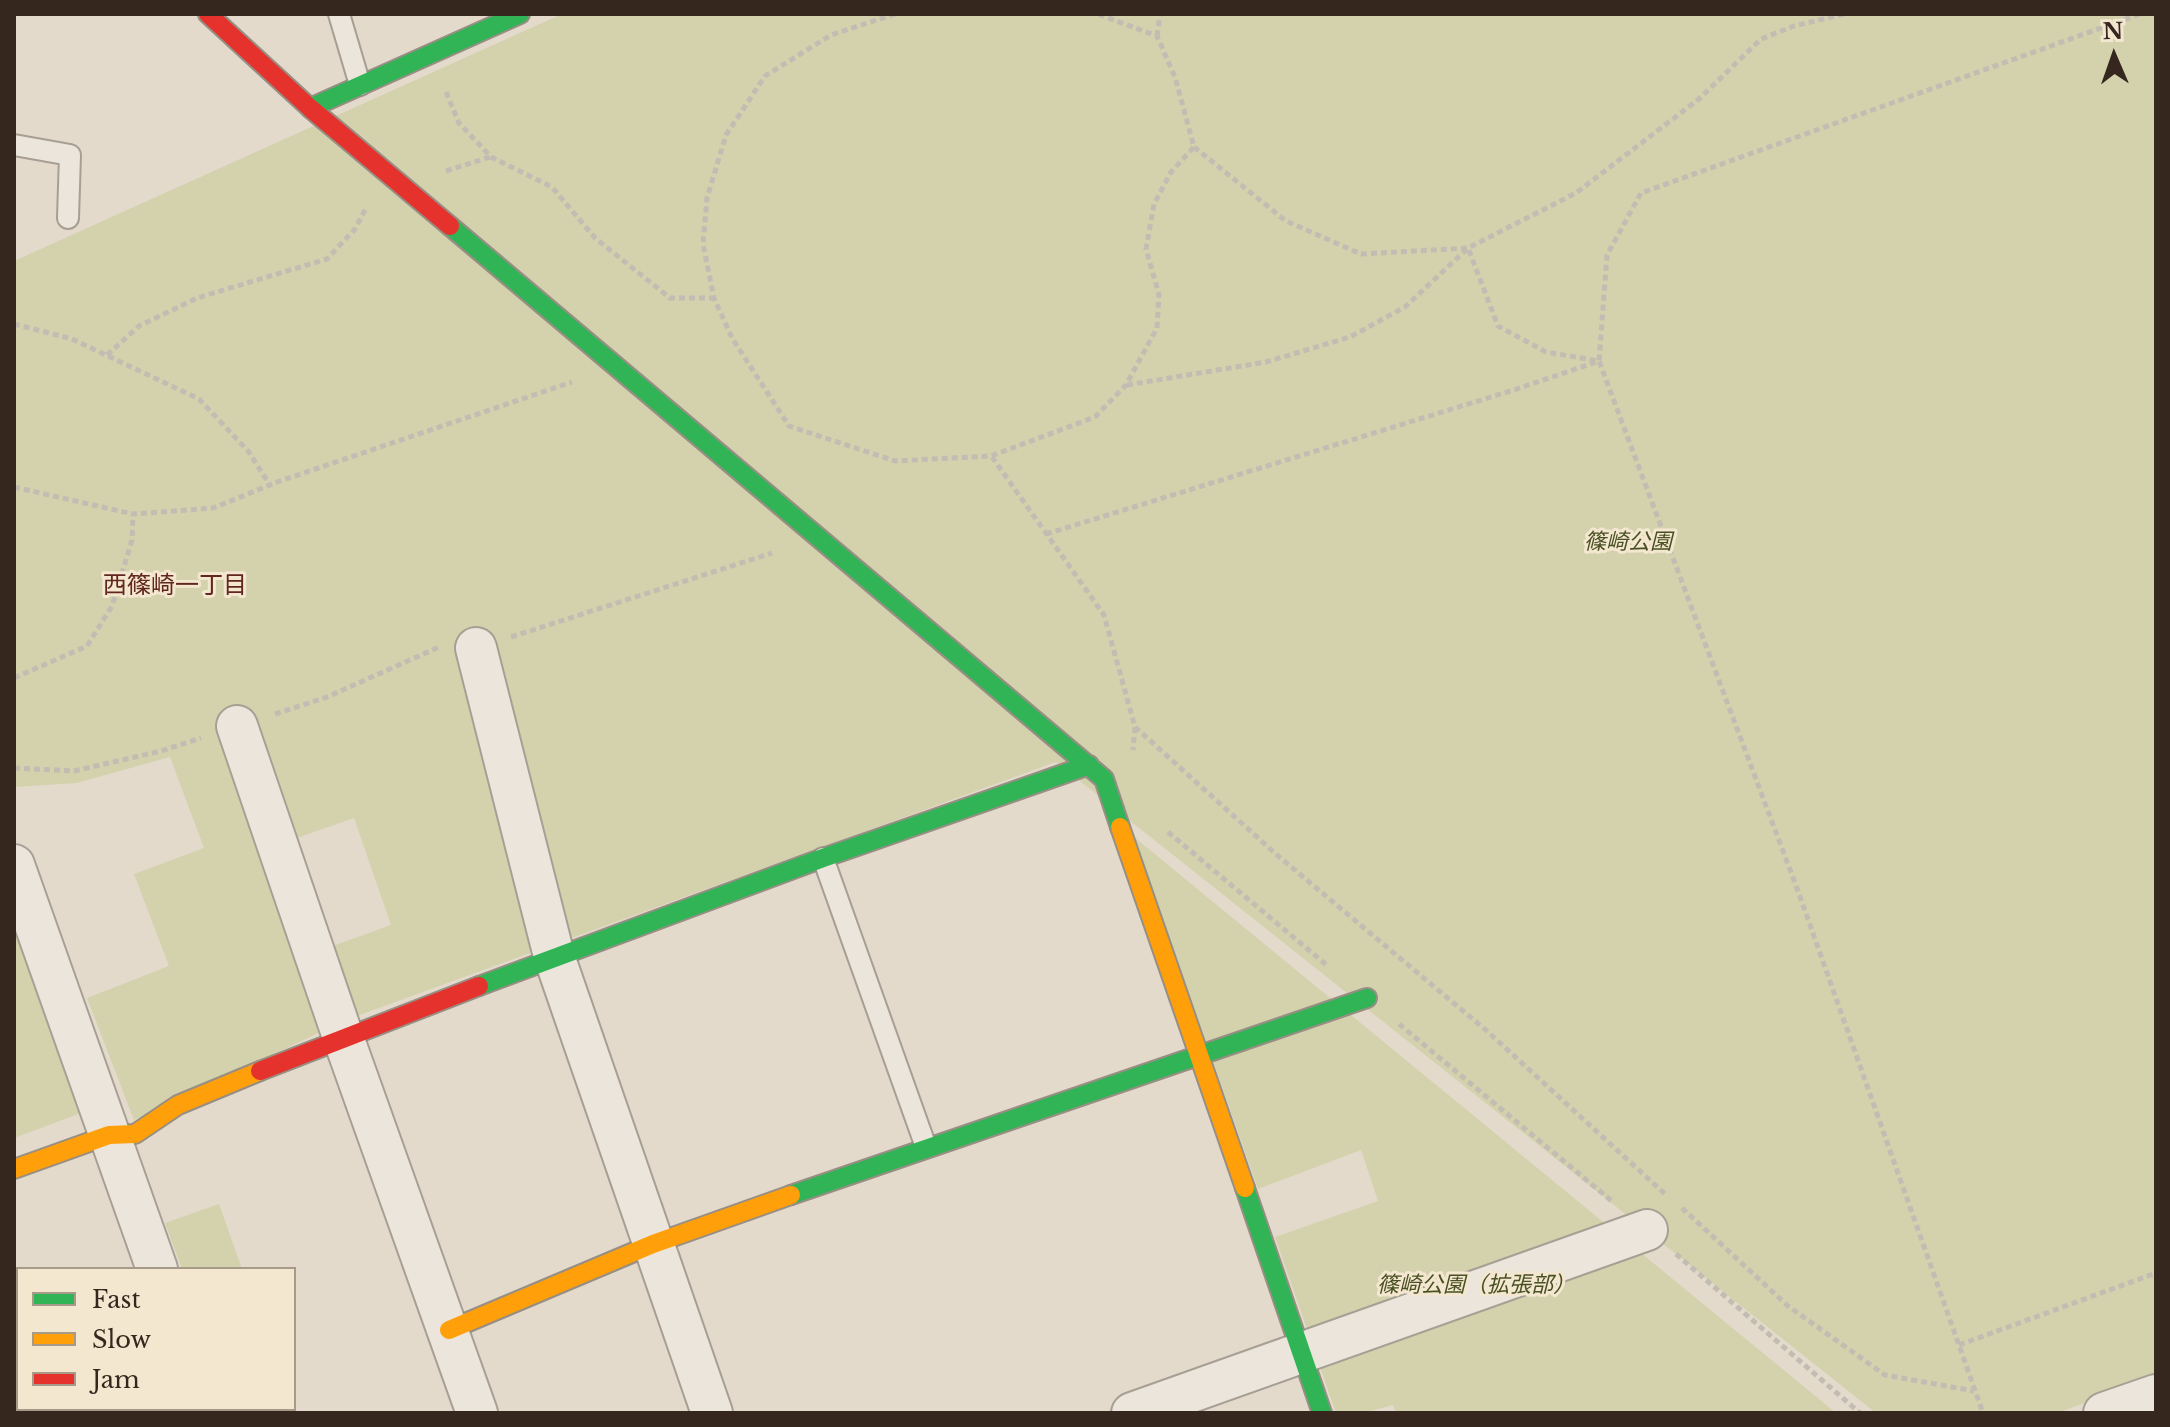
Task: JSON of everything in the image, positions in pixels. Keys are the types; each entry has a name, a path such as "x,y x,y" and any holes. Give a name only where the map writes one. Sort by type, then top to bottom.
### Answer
{"street":[{"path":"208,14 310,108 1104,779 1322,1413"},
{"path":"310,108 520,14"},
{"path":"476,648 554,956 712,1413"},
{"path":"237,726 343,1037 477,1413"},
{"path":"14,1169 109,1135 135,1134 178,1105 343,1037 554,956 1089,765"},
{"path":"14,865 156,1267"},
{"path":"449,1330 653,1244 926,1147 1367,998"},
{"path":"1132,1413 1647,1230"},
{"path":"2104,1413 2156,1395"}],"lane":[{"path":"339,14 360,85"},
{"path":"14,145 70,155 68,218"},
{"path":"823,858 926,1147"}],"path":[{"path":"895,14 831,35 765,76 726,135 707,198 703,244 714,298 732,338 789,426 895,461 991,456 1095,417 1126,385 1157,328 1159,295 1146,249 1154,204 1171,172 1194,147"},
{"path":"1098,14 1157,36"},
{"path":"1160,14 1157,36 1175,77 1194,147 1286,221 1361,254 1468,248"},
{"path":"1126,385 1266,362 1350,337 1405,307 1468,248 1576,193 1699,99 1761,39 1794,26 1844,14"},
{"path":"1983,1413 1798,891 1599,361 1607,255 1641,193 2140,14"},
{"path":"429,55 459,123 491,157 552,187 595,238 670,298 714,298"},
{"path":"107,355 139,326 197,298 327,259 355,229 385,171"},
{"path":"1468,248 1498,326 1546,352 1599,361"},
{"path":"14,324 72,339 199,399 248,451 270,485"},
{"path":"1046,534 1599,361"},
{"path":"14,487 133,514 213,508 270,485 617,367"},
{"path":"991,456 1104,615 1135,727 1133,756"},
{"path":"14,678 87,646 112,606 132,540 133,514"},
{"path":"14,768 74,771 161,751 327,697 460,638 476,648 819,538"},
{"path":"1135,727 1277,855 1487,1031 1788,1306 1885,1375 1975,1391"},
{"path":"1164,829 1647,1230 1860,1413"},
{"path":"1959,1345 2156,1273"}],"green space":[{"name":"篠崎公園","path":"562,14 2156,14 2156,1377 2057,1413 1876,1413 1056,762 354,1017 330,947 391,925 354,818 294,839 250,708 219,719 327,1029 134,1120 87,998 169,966 134,874 204,848 170,757 77,783 14,787 14,261"},
{"name":"篠崎公園（拡張部）","path":"1134,837 1836,1413 1396,1413 1393,1405 1363,1413 1336,1413 1275,1237 1378,1201 1361,1150 1258,1189"},
{"path":"14,894 87,1099 81,1113 14,1138"},
{"path":"219,1204 241,1267 181,1267 165,1223"},
{"path":"232,1411 294,1413 233,1413"}],"traffic: fast":[{"path":"310,108 520,14"},
{"path":"450,226 1104,779 1120,827"},
{"path":"479,986 823,858 1089,765"},
{"path":"791,1195 1367,998"},
{"path":"1245,1188 1322,1413"}],"traffic: slow":[{"path":"1120,827 1245,1188"},
{"path":"14,1169 109,1135 135,1134 178,1105 260,1071"},
{"path":"449,1330 653,1244 791,1195"}],"traffic: jam":[{"path":"208,14 310,108 450,226"},
{"path":"260,1071 479,986"}],"district":[{"name":"西篠崎一丁目","path":"175,586"}]}
